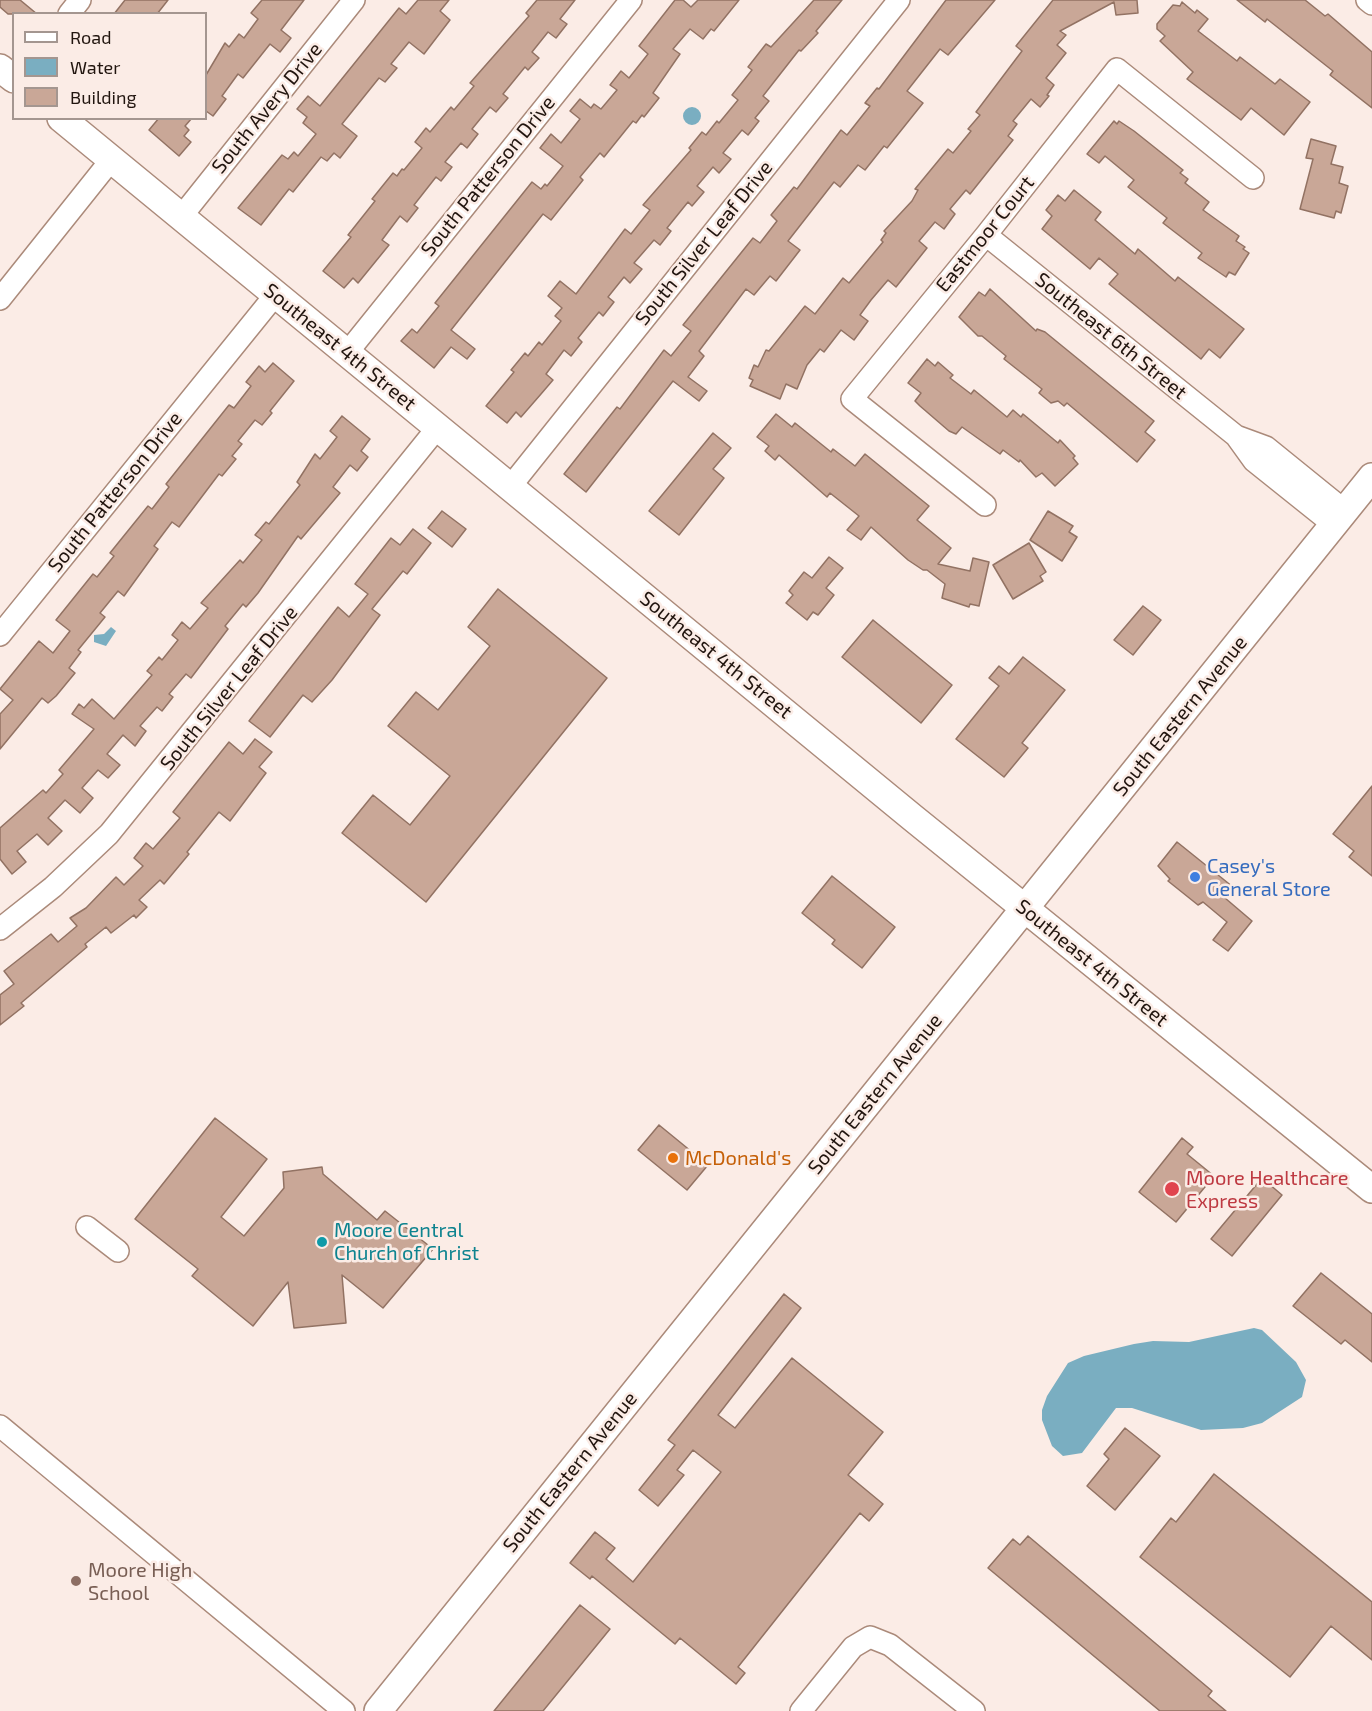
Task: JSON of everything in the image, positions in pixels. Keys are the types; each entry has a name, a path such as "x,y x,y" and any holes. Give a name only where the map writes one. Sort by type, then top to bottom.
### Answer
{"main road":[{"path":"0,68 12,77"},
{"name":"Southeast 4th Street","path":"63,120 1025,908 1372,1189"},
{"name":"South Eastern Avenue","path":"378,1711 1372,477"}],"street":[{"path":"71,12 80,0"},
{"name":"South Avery Drive","path":"181,217 354,0"},
{"name":"South Patterson Drive","path":"347,353 631,0"},
{"name":"South Silver Leaf Drive","path":"510,487 899,0"},
{"path":"1367,0 1372,4"},
{"name":"Eastmoor Court","path":"985,505 852,399 1117,69 1253,178"},
{"path":"0,299 111,160"},
{"name":"Southeast 6th Street","path":"986,235 1236,436 1254,460 1339,518"},
{"name":"South Patterson Drive","path":"0,635 276,294"},
{"name":"South Silver Leaf Drive","path":"0,930 53,887 109,834 438,427"},
{"path":"87,1227 118,1251"},
{"path":"0,1426 344,1711"},
{"path":"801,1711 853,1647 870,1637 890,1645 974,1711"}],"water":[{"path":"692,107 698,110 701,116 698,122 692,125 686,122 683,116 686,110"},
{"path":"111,627 116,631 106,646 94,642 94,635 104,634"},
{"path":"1254,1328 1262,1330 1296,1362 1306,1380 1302,1397 1262,1423 1243,1428 1201,1430 1132,1408 1116,1408 1082,1453 1063,1456 1052,1446 1042,1420 1042,1410 1047,1396 1068,1363 1084,1356 1134,1344 1153,1341 1189,1342"}],"building":[{"path":"0,0 20,0 35,12 8,14 0,7"},
{"path":"125,0 168,0 159,12 116,12"},
{"path":"262,0 304,0 281,30 291,38 280,52 270,44 243,78 238,74 222,96 226,99 213,116 207,112 207,73 225,43 229,47 239,34 244,38 258,19 251,13"},
{"path":"418,0 449,0 440,11 450,20 424,54 409,42 391,64 397,68 385,82 379,78 342,124 357,136 340,158 334,153 327,161 321,157 293,192 289,189 261,225 238,208 282,155 288,159 294,152 298,156 316,134 303,123 307,117 297,109 308,96 320,106 399,8 406,14"},
{"path":"537,0 575,0 560,19 567,24 556,38 548,32 532,52 539,58 528,70 525,67 503,94 508,98 496,112 490,107 472,129 478,134 467,148 461,143 445,162 452,167 441,181 436,177 414,205 418,208 407,222 400,216 382,240 389,245 358,283 353,278 344,288 323,271 351,237 348,235 375,201 372,199 393,173 397,176 402,169 404,170 422,148 415,142 426,128 430,132 451,107 454,110 474,86 470,83 529,16 526,13"},
{"path":"675,0 683,0 691,7 698,0 739,0 714,31 711,29 703,39 690,29 673,49 680,54 653,93 659,98 644,117 642,115 636,123 633,121 604,157 600,153 580,177 583,180 551,220 543,214 451,330 475,349 467,359 451,347 434,368 401,341 412,329 417,333 439,306 435,303 532,182 541,189 545,184 547,186 563,166 540,148 551,134 561,143 580,119 570,111 580,99 591,108 594,104 601,109 617,90 610,85 621,71 629,78 648,54 639,46"},
{"path":"814,0 842,0 816,31 818,33 801,51 799,50 763,96 769,101 755,118 759,121 748,135 742,130 723,153 731,159 719,173 713,167 697,186 704,192 692,206 688,202 667,228 671,231 660,245 654,240 634,263 642,269 630,283 624,277 608,297 614,302 603,316 599,312 578,338 582,342 571,356 564,350 546,374 553,380 521,417 516,412 507,423 486,406 514,372 511,370 525,353 528,356 539,342 542,345 561,321 555,316 562,308 548,296 560,281 576,294 625,229 631,234 650,210 643,205 691,150 689,148 702,132 706,135 738,100 732,95 752,70 748,67 766,44 771,47"},
{"path":"946,0 995,0 948,55 940,49 907,91 923,103 887,148 884,146 865,170 858,165 840,187 834,182 788,241 800,250 776,281 770,276 754,295 746,289 699,351 704,356 688,377 707,391 699,401 673,381 586,492 564,474 617,407 620,409 664,350 671,356 691,331 683,325 753,238 760,243 777,221 771,215 794,187 797,189 841,130 847,135 870,106 865,103 877,88 879,89"},
{"path":"1053,0 1137,0 1138,13 1116,15 1114,2 1060,31 1066,35 1057,45 1066,53 1046,78 1054,85 1047,95 1049,96 1040,107 1031,99 1013,121 1017,124 1008,136 1013,140 970,194 966,190 950,209 955,214 944,229 935,222 919,241 927,248 896,287 888,280 871,300 860,315 868,321 854,340 841,330 824,352 820,349 807,365 797,389 786,384 780,399 750,386 753,380 749,378 754,365 758,367 766,350 769,351 805,306 815,314 843,278 849,283 883,242 881,240 886,233 884,231 912,201 918,190 915,189 948,149 953,153 971,131 968,129 980,115 976,112 1022,51 1016,46"},
{"path":"1237,0 1305,0 1325,16 1328,14 1372,52 1372,108 1330,75 1333,71 1267,19 1265,22"},
{"path":"1182,2 1195,13 1197,10 1208,19 1198,31 1237,61 1240,57 1275,84 1280,79 1310,102 1284,135 1251,108 1241,120 1187,79 1193,72 1160,41 1165,36 1157,29 1157,24 1173,5 1180,6"},
{"path":"157,120 190,120 185,126 189,130 184,136 191,142 179,156 149,130"},
{"path":"1114,121 1117,124 1119,121 1134,131 1183,170 1180,173 1188,179 1185,183 1209,202 1203,210 1239,236 1236,241 1249,253 1235,275 1229,272 1226,277 1198,258 1202,253 1163,223 1167,218 1128,187 1134,180 1105,156 1099,163 1087,154"},
{"path":"1311,139 1336,146 1331,164 1343,167 1339,183 1348,186 1341,213 1336,211 1334,218 1300,209 1313,159 1306,158"},
{"path":"1074,190 1101,212 1095,220 1135,254 1138,249 1175,281 1178,277 1244,329 1220,358 1209,349 1201,359 1109,284 1118,274 1099,258 1090,269 1042,229 1052,216 1046,210 1058,195 1065,201"},
{"path":"990,289 1036,331 1037,329 1045,332 1154,421 1145,432 1155,440 1137,462 1067,403 1064,406 1058,401 1051,403 1039,393 1042,389 1004,359 1006,356 982,336 978,336 959,317 979,292 985,296"},
{"path":"927,359 935,366 938,362 953,375 950,378 971,394 974,390 1007,417 1013,410 1021,417 1023,414 1058,443 1060,440 1075,456 1073,458 1078,464 1055,486 1042,473 1036,477 1020,460 1019,462 1003,450 1000,454 962,427 956,434 949,431 915,401 921,393 908,383"},
{"path":"273,363 294,381 270,411 272,413 262,425 255,420 238,441 242,444 232,456 236,459 222,476 219,474 179,527 172,522 154,546 158,549 124,596 118,591 100,613 105,617 78,650 81,652 69,668 75,673 48,703 42,698 0,749 0,714 13,700 0,689 39,641 53,653 70,631 56,620 93,574 97,577 114,556 110,553 148,506 152,509 169,487 166,484 229,405 234,408 251,386 246,382 259,366 265,372"},
{"path":"776,414 792,427 795,423 831,452 833,449 855,466 865,454 929,506 917,520 951,548 938,564 970,571 973,558 989,562 979,606 970,604 969,607 942,598 945,584 927,570 923,570 908,560 871,527 861,540 847,530 859,516 830,493 827,497 779,455 775,460 765,451 769,446 757,437"},
{"path":"342,416 370,439 361,451 368,457 357,471 350,465 333,487 340,493 301,539 298,536 258,593 246,607 243,604 225,626 228,629 191,678 186,674 169,694 173,697 162,711 157,707 140,726 146,731 135,746 123,735 107,754 120,765 108,778 98,770 82,788 93,798 80,813 65,800 48,818 62,831 48,845 37,834 17,851 26,862 12,874 0,859 0,828 43,790 46,793 63,774 59,770 94,729 72,714 79,704 84,708 92,699 114,719 152,675 147,671 159,657 162,660 178,640 172,635 182,622 190,629 208,608 201,603 240,560 243,563 262,540 255,535 266,522 269,524 300,485 297,482 315,454 320,459 337,437 330,431"},
{"path":"713,433 731,448 713,469 724,478 679,535 649,511"},
{"path":"442,511 466,529 452,547 428,528"},
{"path":"1048,511 1073,526 1069,532 1077,537 1062,561 1030,540"},
{"path":"413,529 431,543 407,574 403,571 372,609 380,615 332,680 312,702 303,695 270,737 249,721 338,607 349,617 368,594 355,584 391,538 400,545"},
{"path":"1029,543 1046,572 1040,576 1043,581 1013,599 993,565"},
{"path":"829,557 843,568 826,588 834,595 818,615 813,612 807,620 786,603 793,595 789,591 804,572 812,578"},
{"path":"498,589 607,678 426,902 342,833 373,795 410,825 450,776 388,726 416,692 438,710 490,646 468,627"},
{"path":"1143,606 1161,620 1133,655 1114,640"},
{"path":"873,620 952,685 921,723 842,657"},
{"path":"1023,657 1065,690 1022,743 1028,748 1004,777 956,739 999,686 989,678 999,666 1009,674"},
{"path":"255,739 272,752 259,767 266,773 230,821 219,812 164,884 160,880 139,900 147,907 136,918 134,915 111,933 106,927 85,944 87,947 21,1003 24,1006 0,1025 0,995 14,984 4,971 51,934 58,942 77,926 70,918 86,908 116,877 124,885 143,866 134,858 146,843 153,849 180,818 173,812 229,742 243,754"},
{"path":"1372,786 1372,876 1349,857 1354,851 1333,834"},
{"name":"Casey's General Store","path":"1177,842 1233,887 1225,898 1252,921 1228,951 1213,940 1227,922 1203,902 1198,905 1168,881 1170,879 1158,866"},
{"path":"832,876 895,927 862,968 832,944 835,940 802,913"},
{"name":"Moore Central Church of Christ","path":"215,1118 267,1159 221,1217 244,1236 284,1188 283,1172 322,1167 323,1174 377,1220 385,1211 433,1249 383,1308 342,1275 346,1323 294,1328 288,1282 253,1326 192,1276 198,1269 135,1219"},
{"name":"McDonald's","path":"659,1125 708,1165 687,1190 638,1150"},
{"path":"1182,1138 1193,1147 1187,1154 1214,1176 1176,1222 1139,1192"},
{"path":"1262,1178 1282,1195 1232,1256 1211,1239"},
{"path":"1321,1273 1372,1314 1372,1362 1345,1340 1341,1344 1293,1306"},
{"path":"784,1294 801,1308 718,1415 735,1428 792,1358 883,1432 848,1475 883,1504 869,1521 860,1513 738,1667 745,1673 736,1684 680,1638 675,1644 592,1576 590,1579 570,1563 595,1532 615,1548 606,1559 633,1582 721,1472 693,1450 677,1470 684,1475 658,1506 639,1490 675,1445 668,1440"},
{"path":"1125,1428 1160,1456 1115,1510 1087,1486 1109,1459 1104,1454"},
{"path":"1214,1474 1372,1602 1372,1660 1331,1626 1290,1677 1140,1557 1171,1518 1176,1522"},
{"path":"1028,1536 1212,1691 1208,1696 1226,1711 1160,1711 988,1568 1013,1539 1020,1545"},
{"path":"580,1605 610,1629 543,1711 494,1711"}],"place":[{"name":"Casey's General Store","path":"1195,877"},
{"name":"McDonald's","path":"673,1158"},
{"name":"Moore Healthcare Express","path":"1172,1189"},
{"name":"Moore Central Church of Christ","path":"322,1242"},
{"name":"Moore High School","path":"76,1581"}]}
